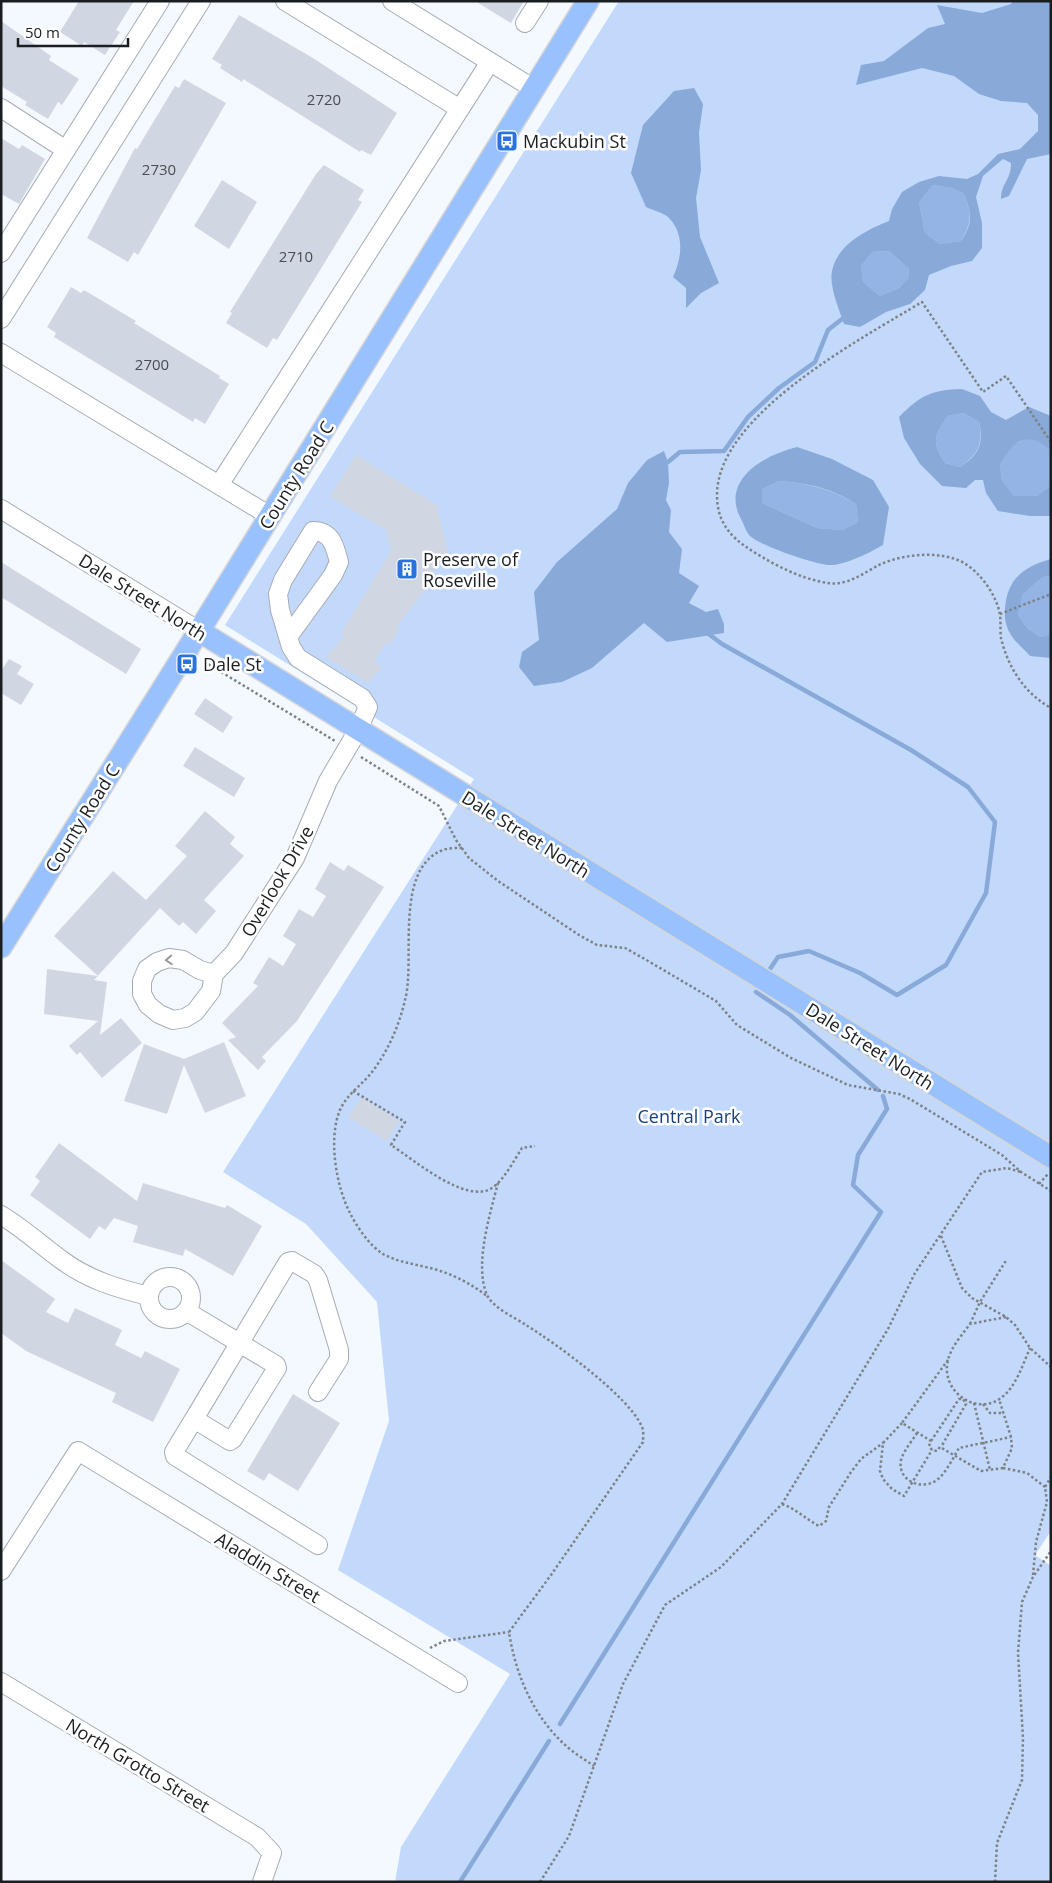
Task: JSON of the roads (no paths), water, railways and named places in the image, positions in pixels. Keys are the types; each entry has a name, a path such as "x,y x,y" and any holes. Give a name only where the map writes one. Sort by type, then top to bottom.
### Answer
{"main road":[{"name":"County Road C","path":"1,946 199,631 588,1"},
{"name":"Dale Street North","path":"199,631 1051,1157"}],"street":[{"path":"1,253 160,1"},
{"path":"1,319 201,1"},
{"path":"285,1 460,109"},
{"path":"392,1 534,89"},
{"path":"525,23 540,1"},
{"path":"219,485 490,62"},
{"path":"1,108 66,150"},
{"path":"1,353 270,516"},
{"name":"Dale Street North","path":"1,509 199,631"},
{"path":"313,531 321,531 332,540 339,562 333,575 288,637 278,594 282,580 313,531"},
{"name":"Overlook Drive","path":"214,974 234,953 294,858 328,781 358,730 368,707 362,698 298,658 288,637"},
{"path":"1,1215 86,1275 116,1288 149,1296"},
{"path":"318,1392 339,1360 339,1350 318,1280 307,1270 292,1261 288,1262 174,1452 175,1456 318,1544"},
{"path":"175,1278 188,1288 190,1304 186,1311 175,1319 160,1317 150,1306 149,1296 158,1281 175,1278"},
{"path":"186,1311 276,1365 277,1368 233,1440 194,1419"},
{"name":"Aladdin Street","path":"1,1571 78,1451 458,1682"},
{"name":"North Grotto Street","path":"1,1682 257,1837 272,1853 266,1876 262,1882"}],"waterway":[{"path":"668,462 680,452 724,451 748,417 779,388 815,362 828,330 842,319"},
{"path":"706,632 722,644 911,750 968,787 995,822 986,893 946,965 897,995 860,973 809,951 778,957 770,969"},
{"path":"756,992 790,1015 878,1090"},
{"path":"560,1724 881,1212 853,1185 858,1155 887,1109 883,1096"},
{"path":"460,1882 549,1741"}],"place":[{"name":"Mackubin St","path":"507,141"},
{"name":"Preserve of Roseville","path":"407,569"},
{"name":"Dale St","path":"187,664"}],"park label":[{"name":"Central Park","path":"689,1116"}]}
